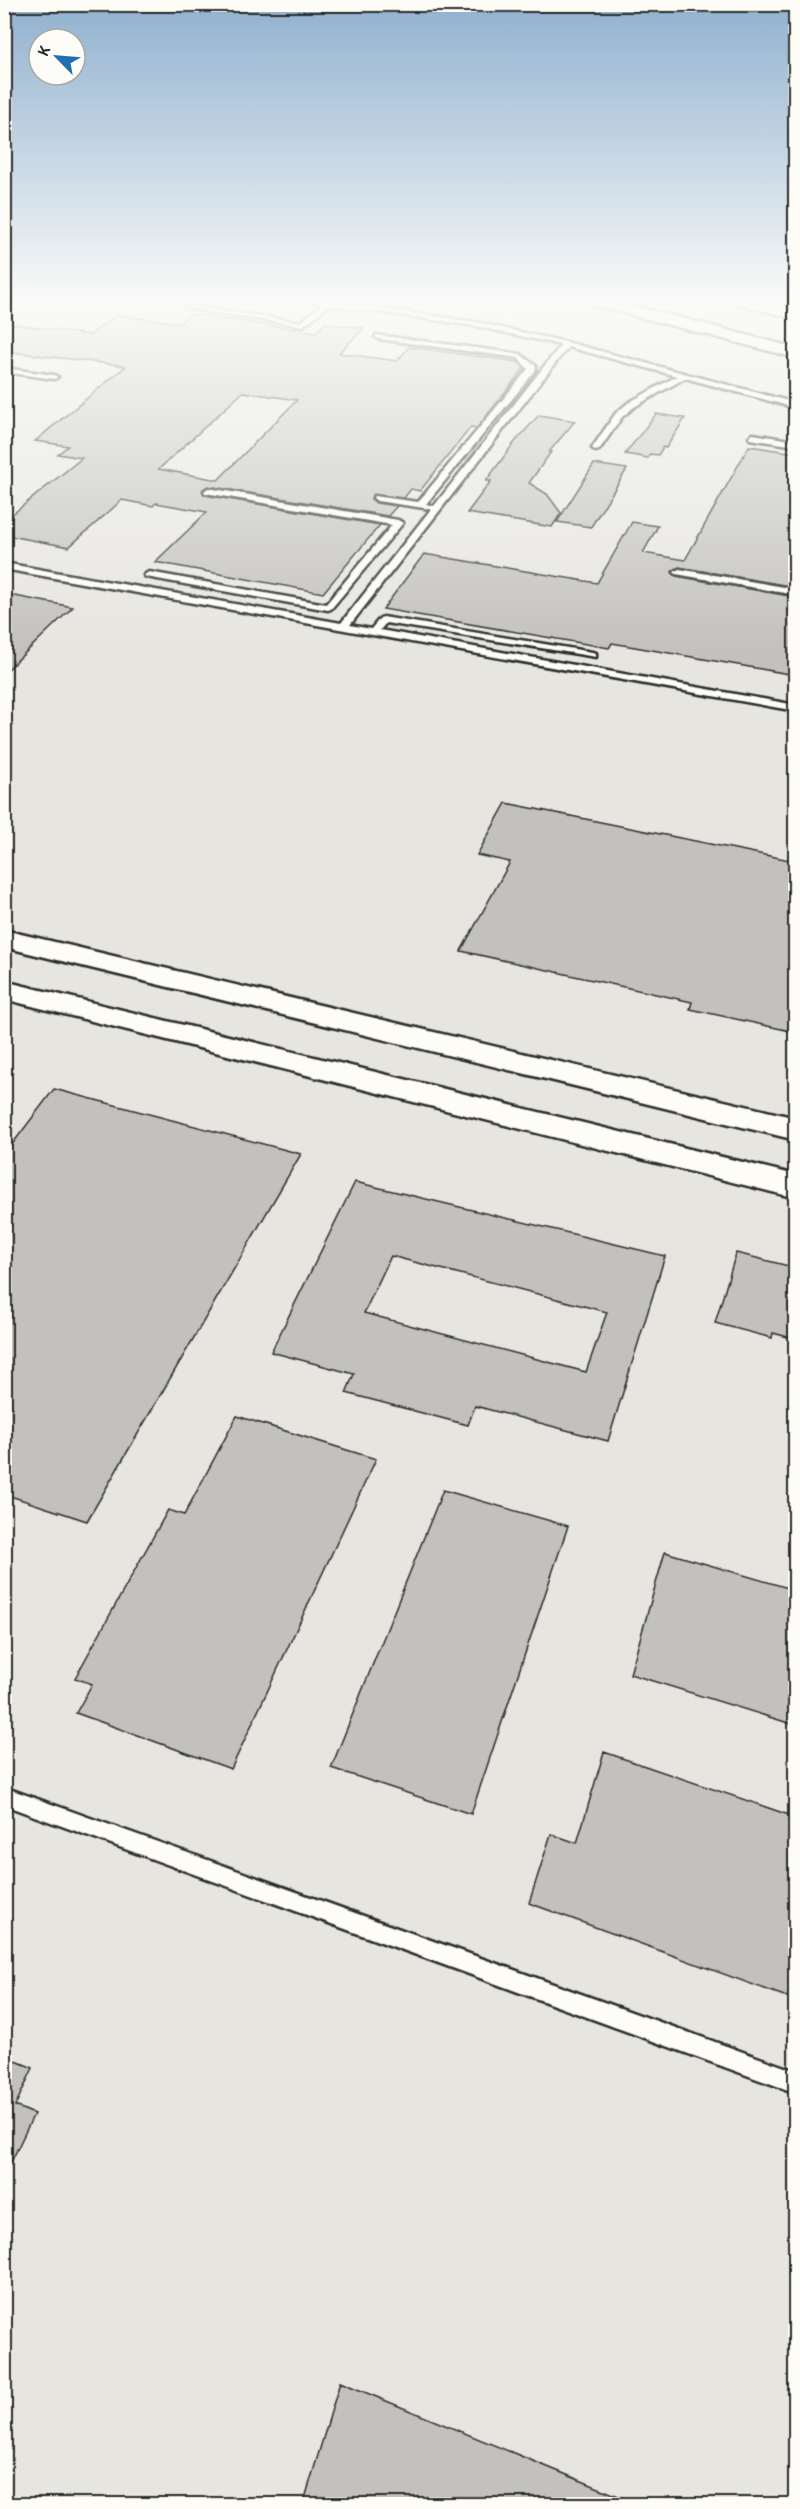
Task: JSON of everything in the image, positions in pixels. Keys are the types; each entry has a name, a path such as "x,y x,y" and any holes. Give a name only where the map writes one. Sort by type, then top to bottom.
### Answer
{"main road":[{"path":"4,938 795,1129"},
{"path":"4,990 795,1187"}],"lane":[{"path":"420,505 492,418"},
{"path":"343,627 508,418"},
{"path":"596,448 617,418"},
{"path":"753,437 795,444"},
{"path":"148,575 328,607 398,523 208,491"},
{"path":"377,498 437,508"},
{"path":"4,566 795,708"},
{"path":"679,572 795,592"},
{"path":"179,598 193,583"},
{"path":"374,632 383,620 592,655"},
{"path":"4,1796 795,2082"}],"shaded area":[{"path":"5,418 795,418 795,2504 5,2504"}],"building":[{"path":"63,418 215,418 159,469 218,480 279,418 485,418 477,428 471,427 420,491 411,489 404,498 372,495 371,499 376,503 397,506 388,516 208,486 203,489 205,495 380,525 323,593 155,562 207,512 122,500 69,547 4,535 4,521 82,458 58,454 68,446 35,441"},
{"path":"536,418 575,421 549,452 551,452 529,483 547,494 561,513 552,527 467,513 491,481 486,481 514,443"},
{"path":"653,418 685,418 666,448 663,447 658,455 650,454 648,458 625,454"},
{"path":"749,446 795,453 795,587 679,567 672,572 676,576 795,597 795,675 612,643 609,648 383,609 424,554 597,583 632,522 658,526 643,553 685,560"},
{"path":"594,464 627,469 591,527 557,522"},
{"path":"4,594 73,607 4,673"},
{"path":"506,803 795,861 795,1032 690,1009 692,1002 461,951 510,862 477,855"},
{"path":"54,1089 301,1154 87,1521 4,1494 4,1155"},
{"path":"355,1182 665,1256 608,1441 475,1406 468,1425 346,1393 354,1374 271,1352","holes":["391,1256 607,1312 586,1372 364,1313"]},
{"path":"736,1253 793,1267 791,1273 795,1275 795,1339 773,1333 772,1338 715,1323"},
{"path":"237,1416 376,1459 231,1769 76,1713 92,1684 75,1678 168,1510 184,1515"},
{"path":"443,1490 568,1526 471,1814 331,1768"},
{"path":"665,1552 795,1590 795,1725 630,1674"},
{"path":"604,1752 795,1817 795,2000 529,1903 551,1834 577,1843"},
{"path":"4,2056 33,2068 15,2106 34,2114 4,2177"},
{"path":"340,2382 638,2504 638,2505 303,2505"}]}
